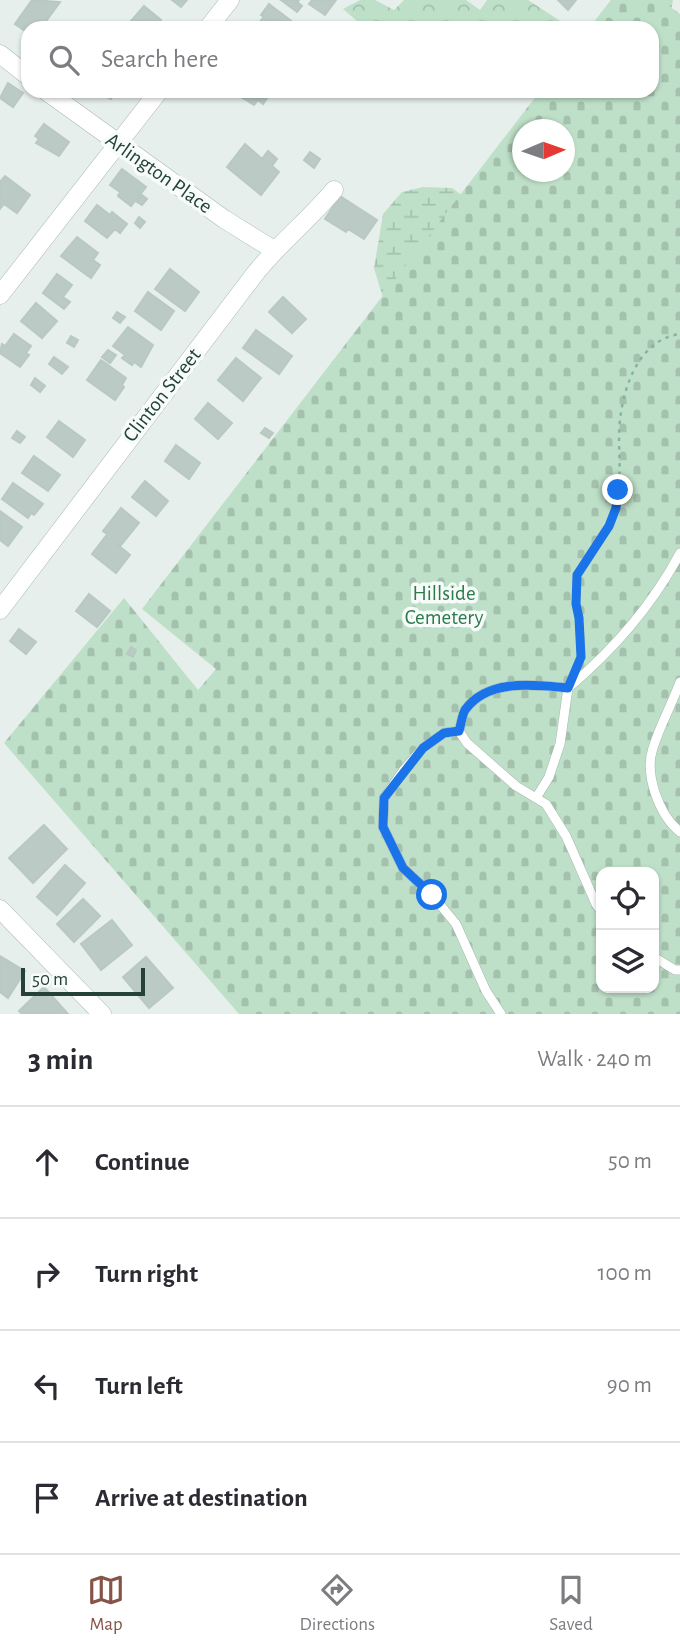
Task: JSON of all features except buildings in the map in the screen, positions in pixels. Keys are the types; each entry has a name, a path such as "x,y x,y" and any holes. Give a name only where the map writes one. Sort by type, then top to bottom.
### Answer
{"street":[{"path":"214,21 230,0"},
{"path":"0,54 21,70"},
{"name":"Arlington Place","path":"56,98 223,219 274,250"},
{"path":"0,295 154,98"},
{"name":"Clinton Street","path":"0,610 274,250 306,221 334,190"},
{"path":"0,909 102,1014"}],"lane":[{"path":"536,798 549,777 560,744 568,688 600,660 635,620 660,587 680,552"},
{"path":"680,682 652,751 652,774 660,804 671,824 680,832"},
{"path":"568,688 531,685 496,688 464,711 459,731 467,743 516,786 546,804 566,836 596,904"},
{"path":"459,731 444,733 423,748 403,771 384,798 383,827 403,868 432,895 456,924 486,991 501,1014"},
{"path":"659,960 674,970 680,970"}],"path":[{"path":"568,688 581,657 576,604 577,575 609,526 616,508 621,419 629,383 635,367 651,347 664,338 680,334"}],"green space":[{"path":"360,0 375,0 394,10 404,0 466,0 480,10 487,0 528,0 560,21 357,21 343,9"},
{"name":"Hillside Cemetery","path":"611,0 661,0 680,14 680,1014 239,1014 4,743 124,598 198,690 216,669 142,609 512,127 512,182 575,182 575,119 518,119 535,98 659,98 659,21 594,21"},
{"path":"613,0 673,0 670,16 659,23 659,21 598,21"},
{"path":"423,187 452,188 466,198 383,298 374,268 383,214 402,192"}],"route":[{"path":"432,895 403,868 383,827 384,798 423,748 444,733 459,731 464,711 480,697 496,688 531,685 568,688 581,657 575,586 577,575 609,526 616,508 618,490"}]}
